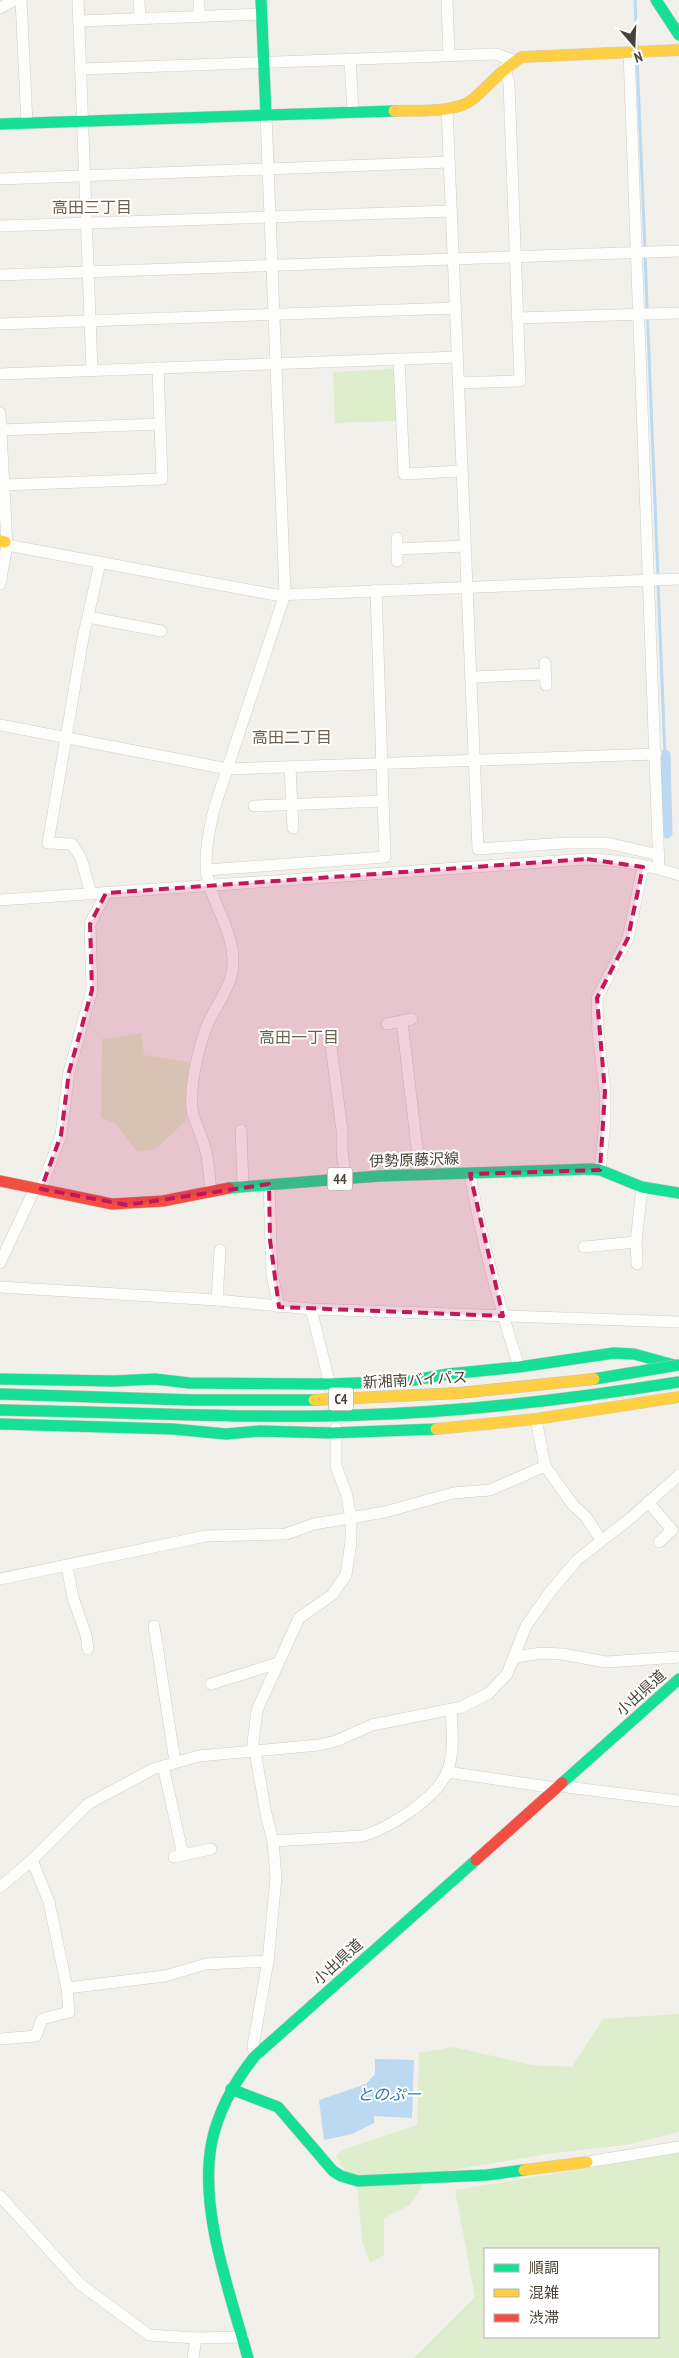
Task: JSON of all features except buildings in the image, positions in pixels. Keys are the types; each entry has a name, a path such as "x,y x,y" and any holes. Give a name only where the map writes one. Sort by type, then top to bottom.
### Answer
{"main road":[{"path":"262,0 266,115"},
{"path":"656,0 679,35"},
{"path":"0,124 447,108 470,101 509,64 535,55 679,50"},
{"name":"伊勢原藤沢線","path":"0,1182 112,1204 127,1205 163,1201 211,1190 346,1178 420,1173 470,1174 600,1170 642,1187 679,1193"},
{"path":"0,1379 114,1381 154,1379 198,1383 330,1384 409,1381 460,1372 519,1367 614,1353 634,1354 679,1365"},
{"name":"新湘南バイパス","path":"0,1394 258,1400 385,1398 545,1385 679,1365"},
{"name":"新湘南バイパス","path":"0,1410 264,1416 361,1415 517,1405 579,1398 679,1382"},
{"path":"0,1424 173,1429 226,1434 260,1431 337,1433 420,1430 536,1419 679,1398"},
{"name":"小出県道","path":"248,2358 219,2240 212,2206 209,2170 214,2131 231,2089 255,2056 679,1679"},
{"path":"231,2089 278,2107 333,2171 341,2176 358,2181 487,2175 587,2162"}],"street":[{"path":"0,8 14,0"},
{"path":"21,0 27,123"},
{"path":"78,0 92,371"},
{"path":"139,0 140,19"},
{"path":"199,0 199,16"},
{"path":"447,0 449,55"},
{"path":"79,21 262,14"},
{"path":"634,52 653,580 659,869"},
{"path":"81,68 496,54 509,64 520,381 458,383"},
{"path":"350,59 353,112"},
{"path":"447,108 478,849 598,842 626,846 659,855"},
{"path":"211,1190 205,1149 192,1108 197,1057 204,1032 222,999 232,974 233,964 230,941 221,910 209,885 206,870 210,829 285,594 266,115"},
{"path":"0,179 449,162"},
{"path":"0,226 451,211"},
{"path":"0,275 679,251"},
{"path":"0,324 455,308"},
{"path":"518,318 679,313"},
{"path":"0,374 457,357"},
{"path":"399,359 404,474 462,471"},
{"path":"3,485 162,479 158,368"},
{"path":"0,413 4,543 0,584"},
{"path":"1,430 160,424"},
{"path":"4,543 269,594 679,579"},
{"path":"397,549 465,546"},
{"path":"91,894 81,858 72,844 48,843 88,617 100,563"},
{"path":"206,870 385,857 376,590"},
{"path":"88,617 161,631"},
{"path":"472,677 545,674"},
{"path":"0,725 228,769 656,754"},
{"path":"290,767 293,828"},
{"path":"254,806 383,800"},
{"path":"0,900 587,859 608,860 643,867 650,866 679,875"},
{"path":"600,1170 605,1122 605,1092 600,1051 597,998 628,938 643,867"},
{"path":"0,1263 38,1189 59,1142 70,1072 92,990 90,924 106,893"},
{"path":"387,1024 407,1020 420,1173"},
{"path":"330,1038 346,1178"},
{"path":"241,1130 244,1186"},
{"path":"470,1174 475,1204 503,1316 519,1367"},
{"path":"269,1184 272,1274 279,1307"},
{"path":"637,1264 636,1242 642,1187"},
{"path":"584,1247 636,1242"},
{"path":"217,1300 220,1250"},
{"path":"0,1287 217,1300 311,1309 679,1322"},
{"path":"255,2056 253,2046 268,1961 276,1878 274,1841 266,1814 253,1751 257,1710 299,1618 332,1595 340,1587 346,1575 351,1541 351,1518 347,1496 336,1466 337,1433 330,1384 311,1309"},
{"path":"536,1419 545,1466 573,1505 586,1517 601,1540"},
{"path":"0,1579 206,1536 286,1534 314,1524 351,1518 453,1493 490,1490 545,1466"},
{"path":"0,1887 32,1860 88,1804 163,1766 199,1756 319,1745 336,1741 372,1725 451,1710 470,1704 489,1693 507,1674 526,1626 550,1592 577,1560 679,1475"},
{"path":"648,1502 672,1530 659,1542"},
{"path":"67,1566 73,1598 86,1636 88,1649"},
{"path":"154,1626 175,1762"},
{"path":"515,1657 542,1653 606,1662 679,1657"},
{"path":"211,1684 278,1663"},
{"path":"274,1841 362,1836 376,1832 429,1796 447,1772 452,1737 451,1710"},
{"path":"163,1766 179,1856 211,1849"},
{"path":"447,1772 679,1801"},
{"path":"0,2038 36,2036 42,2019 69,2012 68,1988 49,1902 32,1860"},
{"path":"68,1988 165,1976 206,1964 268,1961"},
{"path":"587,2162 679,2147"},
{"path":"0,2196 80,2284 149,2334 196,2338 243,2337"},
{"path":"193,2358 196,2338"}],"highlighted area":[{"path":"587,859 643,867 628,938 597,998 605,1092 600,1170 470,1174 503,1316 279,1307 270,1240 269,1184 127,1205 41,1189 61,1135 69,1072 92,990 90,924 106,893"}],"green space":[{"path":"394,369 397,421 335,423 333,372"},
{"path":"141,1033 144,1055 189,1062 186,1121 155,1149 137,1152 116,1124 101,1118 102,1039"},
{"path":"679,2014 679,2132 626,2145 553,2153 430,2174 410,2205 384,2218 384,2255 370,2263 362,2241 358,2192 336,2156 342,2150 417,2125 419,2053 453,2047 532,2065 572,2067 603,2019"},
{"path":"679,2153 679,2358 414,2358 475,2297 455,2190"}],"water":[{"name":"とのぷー","path":"375,2059 414,2060 412,2118 374,2116 374,2123 352,2134 324,2140 319,2100 366,2084 375,2074"}],"waterway":[{"path":"635,0 637,47"},
{"path":"637,56 645,249"},
{"path":"645,256 658,577"},
{"path":"658,583 665,755"},
{"path":"665,755 667,833"}],"traffic: fast":[{"path":"261,0 266,115"},
{"path":"656,0 679,35"},
{"path":"0,124 394,111"},
{"path":"229,1188 379,1176 592,1169 600,1170 642,1187 679,1193"},
{"path":"0,1379 114,1381 155,1379 189,1383 330,1384 409,1381 448,1374 519,1367 614,1353 634,1354 674,1365"},
{"path":"594,1379 679,1365"},
{"path":"0,1410 270,1416 399,1413 520,1404 679,1382"},
{"path":"0,1394 193,1400 314,1400"},
{"path":"0,1424 173,1429 226,1434 260,1431 331,1433 436,1429"},
{"path":"562,1783 679,1679"},
{"path":"248,2358 218,2250 209,2194 209,2167 212,2141 223,2107 234,2085 255,2056 476,1860"},
{"path":"231,2089 278,2107 333,2171 341,2176 358,2181 487,2175 524,2170"}],"traffic: slow":[{"path":"394,111 446,109 465,104 522,57 679,50"},
{"path":"0,541 5,542"},
{"path":"314,1400 459,1393 594,1379"},
{"path":"436,1429 536,1419 679,1397"},
{"path":"524,2170 587,2162"}],"traffic: jam":[{"path":"0,1181 112,1204 163,1201 229,1188"},
{"path":"476,1860 562,1783"}],"district":[{"name":"高田三丁目","path":"92,207"},
{"name":"高田二丁目","path":"292,737"},
{"name":"高田一丁目","path":"299,1037"}]}
